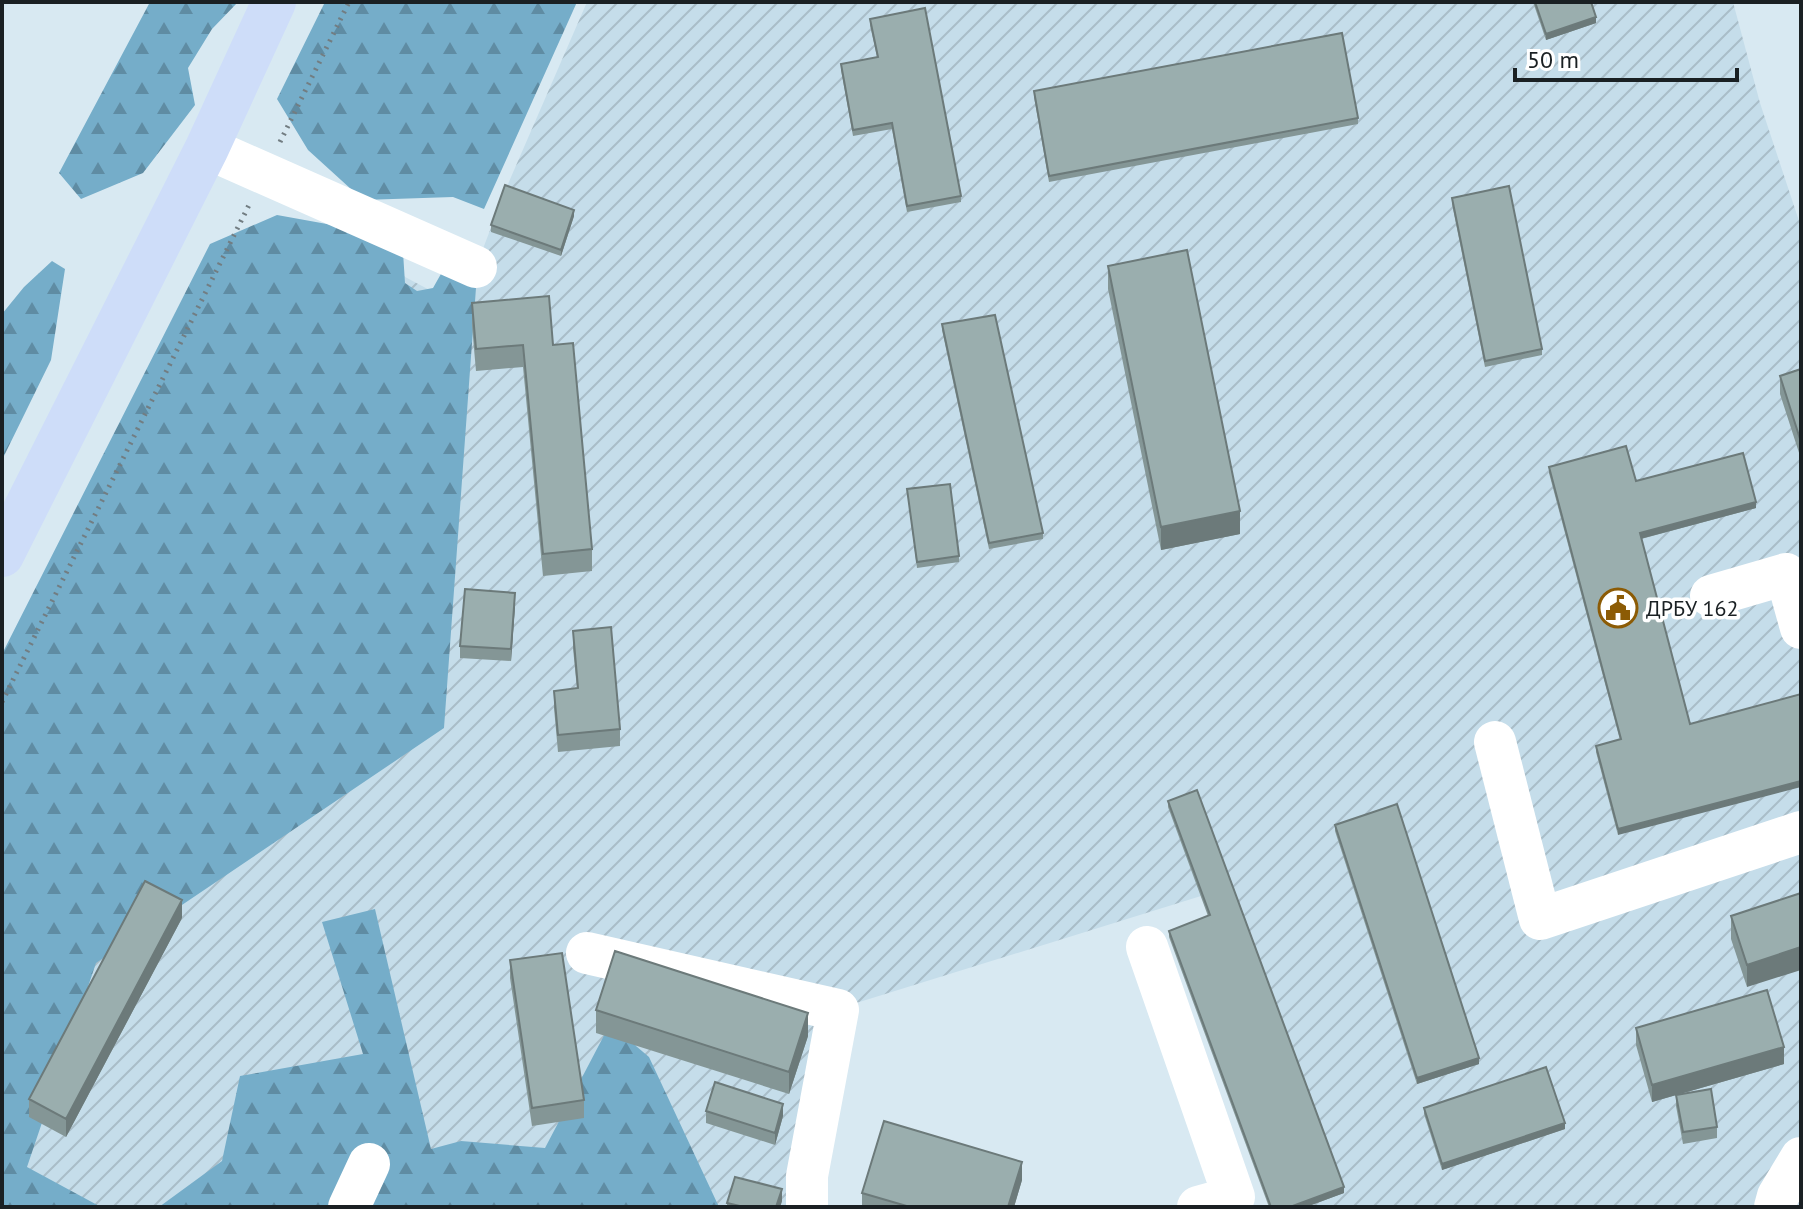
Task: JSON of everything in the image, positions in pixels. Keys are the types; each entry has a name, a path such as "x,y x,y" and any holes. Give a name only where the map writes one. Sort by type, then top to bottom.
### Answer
{"main road":[{"path":"2,555 207,148 274,2"}],"lane":[{"path":"207,148 476,267"},
{"path":"1711,596 1786,574 1801,628"},
{"path":"1495,742 1540,919 1801,832"},
{"path":"1147,947 1234,1197 1198,1207"},
{"path":"587,953 838,1010 807,1176 807,1207"},
{"path":"1775,1207 1778,1196 1801,1158"},
{"path":"349,1207 369,1164"}],"path":[{"path":"2,702 349,2"}],"shaded area":[{"path":"587,2 1733,2 1760,103 1801,227 1801,1207 1306,1207 1344,1192 1201,896 853,1004 820,1207 2,1207 360,253 454,303 476,267 505,191"}],"green space":[{"path":"150,2 238,2 212,29 188,68 195,105 143,173 81,199 59,173"},
{"path":"325,2 577,2 484,209 453,197 363,200 308,150 277,99"},
{"path":"277,215 349,228 403,252 405,283 417,291 433,288 446,265 477,274 444,728 96,963 27,1167 101,1207 2,1207 2,654 210,244"},
{"path":"52,261 65,269 51,360 2,460 2,314 24,287"},
{"path":"375,909 431,1149 461,1141 545,1148 610,1024 649,1057 719,1207 159,1207 222,1161 240,1076 363,1054 322,922"}],"building":[{"path":"1535,2 1591,2 1596,17 1546,34"},
{"path":"925,8 961,196 907,206 892,123 853,130 841,64 878,57 870,19"},
{"path":"1342,33 1358,118 1049,176 1034,91"},
{"path":"505,185 574,210 561,250 491,225"},
{"path":"1509,186 1542,349 1485,361 1452,198"},
{"path":"1187,250 1240,511 1161,527 1108,266"},
{"path":"549,296 553,345 573,343 592,549 543,554 523,345 476,349 472,303"},
{"path":"995,315 1043,533 989,543 942,324"},
{"path":"1801,369 1801,442 1780,376"},
{"path":"1626,446 1636,481 1743,453 1756,502 1640,533 1690,724 1801,694 1801,781 1618,829 1596,746 1621,739 1549,467"},
{"path":"950,484 959,556 917,562 907,489"},
{"path":"465,589 515,593 511,649 460,646"},
{"path":"611,627 620,729 558,735 554,691 578,688 573,631"},
{"path":"1197,790 1344,1187 1290,1207 1271,1207 1169,931 1210,915 1168,801"},
{"path":"1397,804 1479,1058 1417,1078 1335,825"},
{"path":"145,881 182,900 66,1119 29,1099"},
{"path":"1801,893 1801,947 1747,965 1731,916"},
{"path":"615,951 808,1013 789,1072 596,1010"},
{"path":"562,953 584,1100 532,1108 510,960"},
{"path":"1767,990 1784,1047 1652,1085 1636,1028"},
{"path":"1546,1067 1565,1123 1442,1164 1424,1108"},
{"path":"715,1082 783,1104 775,1133 706,1111"},
{"path":"1711,1089 1717,1127 1683,1132 1676,1095"},
{"path":"884,1121 1022,1162 1008,1207 910,1207 862,1193"},
{"path":"735,1177 782,1189 776,1207 744,1207 727,1203"}],"place":[{"name":"ДРБУ 162","path":"1618,608"}]}
